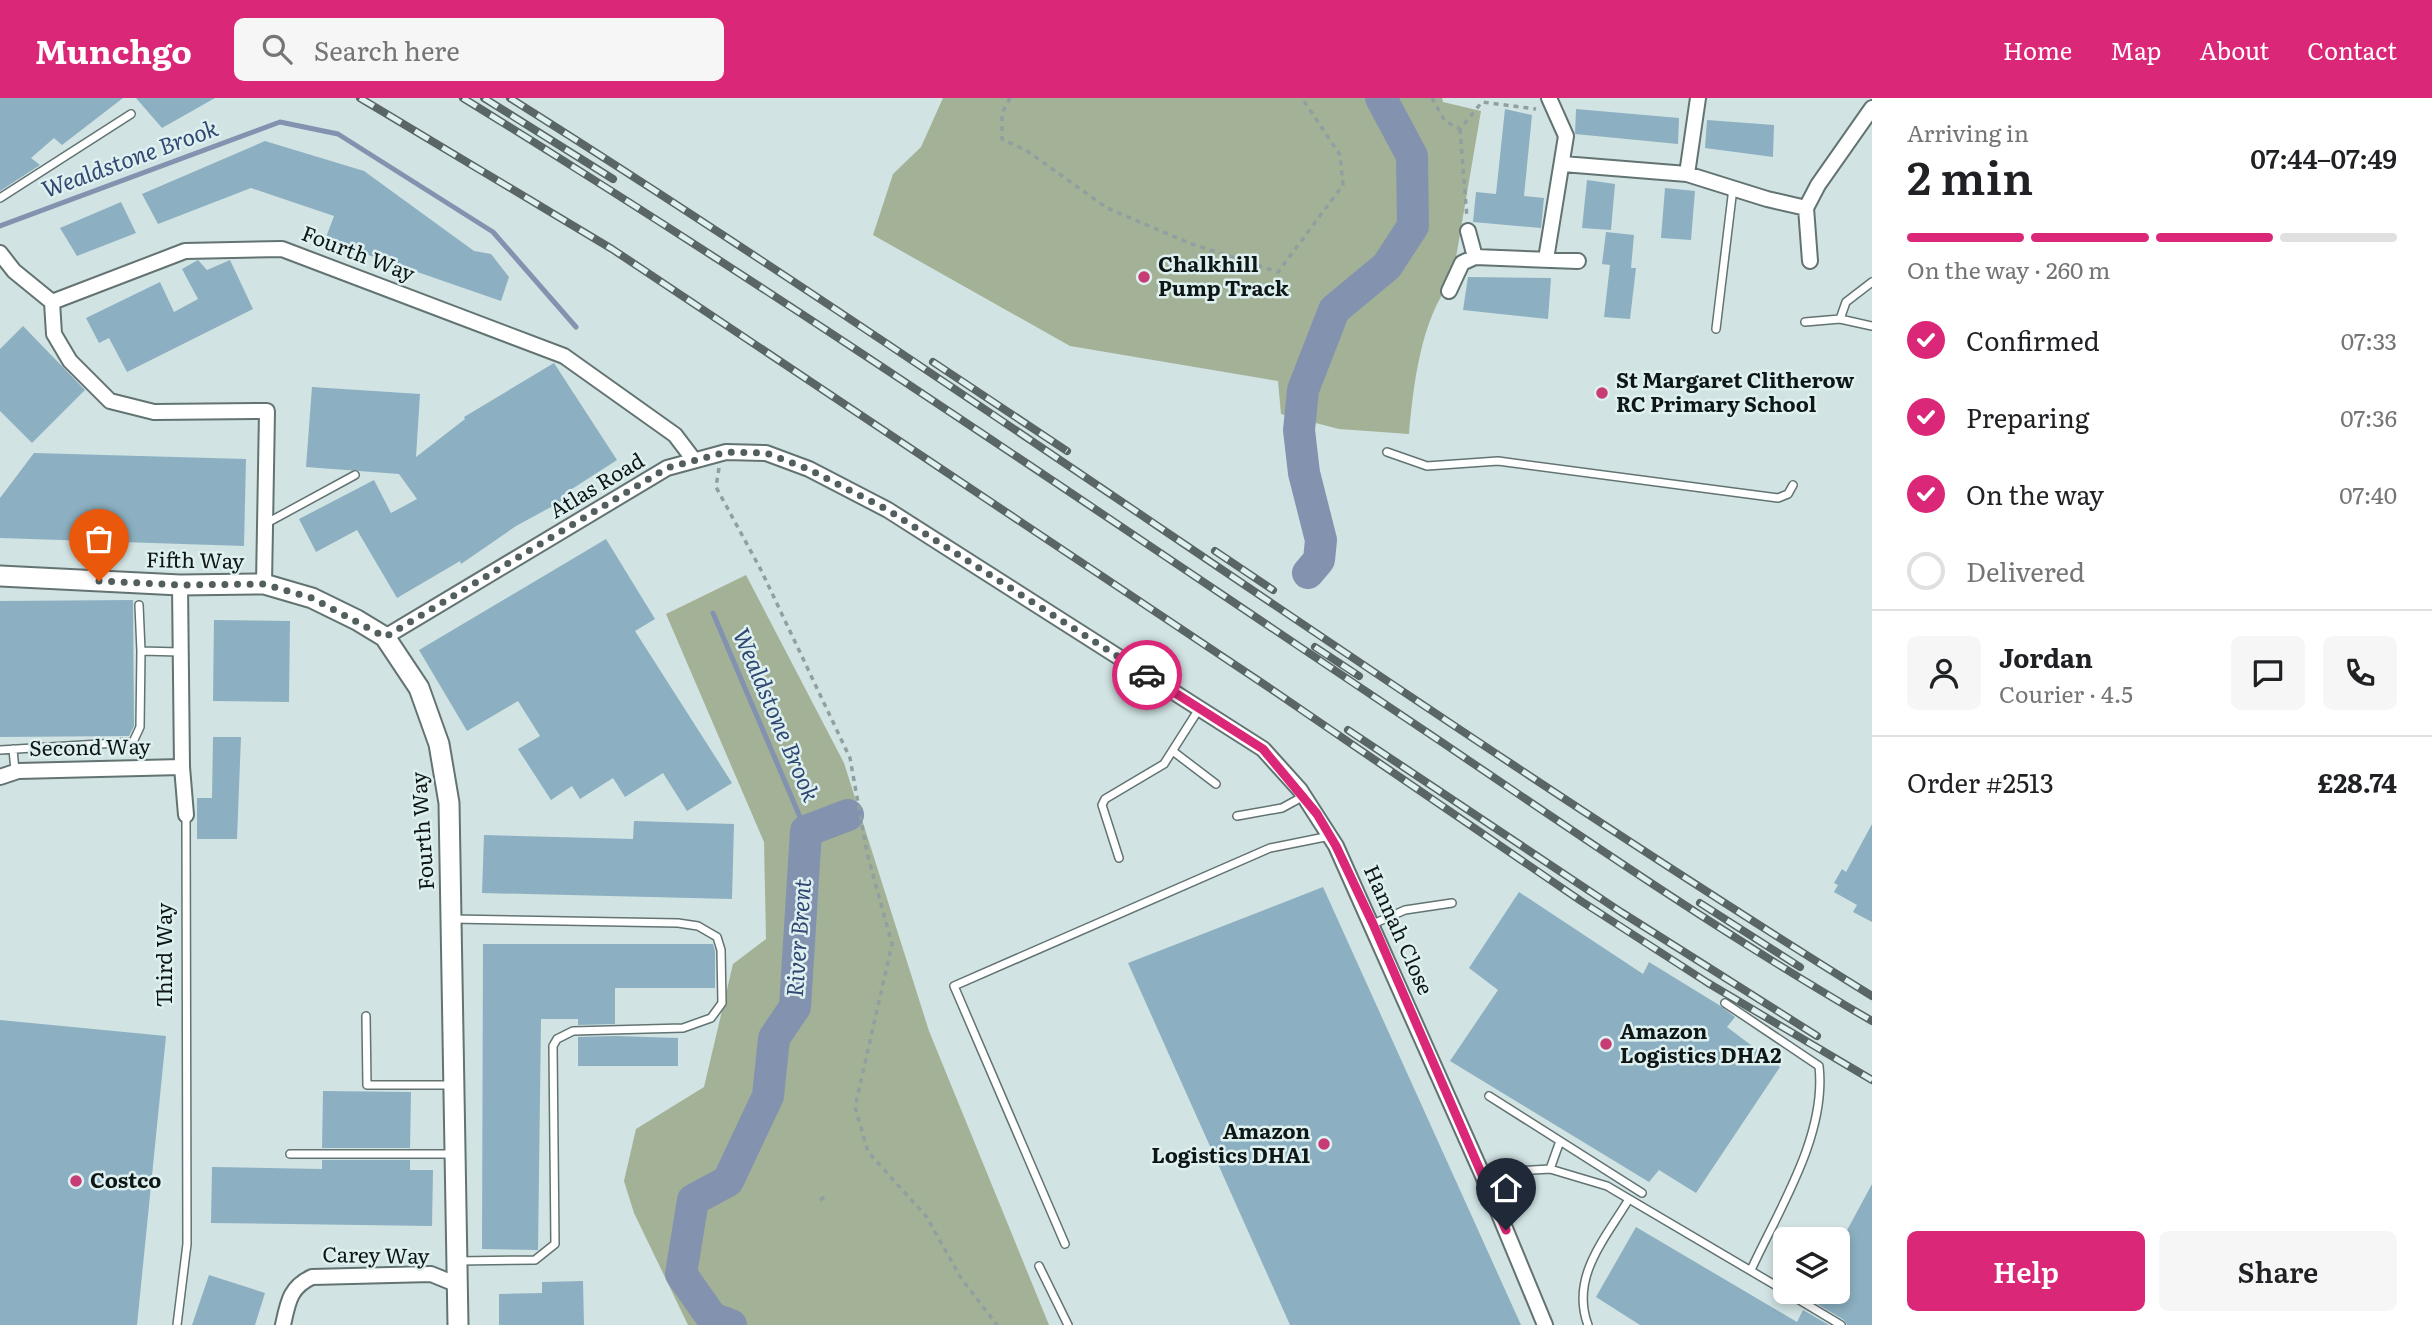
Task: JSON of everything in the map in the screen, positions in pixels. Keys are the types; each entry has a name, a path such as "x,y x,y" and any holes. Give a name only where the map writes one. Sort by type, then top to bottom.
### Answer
{"main road":[{"name":"Fifth Way","path":"0,576 180,585 264,584"},
{"name":"Fourth Way","path":"264,584 312,598 385,637 419,688 439,744 449,803 458,1325"}],"street":[{"path":"1688,174 1698,98"},
{"path":"1546,259 1566,136 1552,104"},
{"path":"1810,261 1806,208 1818,185 1872,108"},
{"path":"1563,164 1688,174 1806,208"},
{"path":"1468,231 1475,257"},
{"name":"Fourth Way","path":"52,302 185,251 282,249 564,356 676,435 694,460"},
{"path":"0,253 14,271 52,302 54,334 70,361 110,401 155,412 267,411 264,584"},
{"path":"1448,291 1462,263 1475,257 1578,261"},
{"name":"Atlas Road","path":"385,637 667,468 716,454 766,453 808,469 888,510 1098,643"},
{"name":"Third Way","path":"180,585 182,766 186,815"},
{"name":"Hannah Close","path":"1098,643 1263,749 1304,796 1330,836 1373,924 1545,1325"},
{"name":"Second Way","path":"0,777 15,772 182,766"},
{"name":"Carey Way","path":"282,1325 290,1293 299,1283 312,1277 431,1274 458,1285"}],"lane":[{"path":"0,198 131,114"},
{"path":"1716,329 1733,188"},
{"path":"1840,319 1846,302 1872,282"},
{"path":"1805,322 1840,319 1872,327"},
{"path":"1387,452 1427,466 1498,461 1778,498 1787,494 1793,485"},
{"path":"265,524 355,475"},
{"path":"0,750 133,742 140,727 139,605"},
{"path":"141,650 181,652"},
{"path":"1119,858 1102,805 1105,799 1158,769 1174,752 1199,708"},
{"path":"13,749 15,772"},
{"path":"1174,752 1216,784"},
{"path":"1237,816 1282,808 1304,796"},
{"name":"Third Way","path":"177,1325 187,1244 186,815"},
{"path":"1065,1244 954,986 1270,848 1330,836"},
{"path":"1373,924 1405,910 1452,903"},
{"path":"451,919 678,923 698,926 717,937 721,950 722,1003 711,1018 683,1028 573,1031 556,1039 553,1046 555,1244 535,1260 457,1261"},
{"path":"1725,1003 1819,1066 1822,1088 1815,1130 1751,1270"},
{"path":"366,1016 367,1085 454,1085"},
{"path":"1489,1096 1642,1193"},
{"path":"1550,1169 1560,1140"},
{"path":"290,1154 455,1154"},
{"path":"1487,1185 1517,1171 1550,1169 1607,1186 1773,1284"},
{"path":"1588,1325 1581,1306 1581,1289 1590,1264 1629,1199"},
{"path":"1039,1266 1068,1325"},
{"path":"1806,1304 1841,1325"}],"path":[{"path":"1010,98 1002,113 1002,139 1027,151 1107,208 1189,243 1278,272 1343,185 1340,155 1302,98"},
{"path":"1432,98 1445,121 1460,129"},
{"path":"1468,231 1460,129 1482,102 1552,104"},
{"path":"716,454 720,471 716,487 761,570 850,758 867,853 892,944 855,1107 868,1152 926,1216 961,1278 997,1325"},
{"path":"820,1200 828,1195"}],"green space":[{"path":"943,98 1442,98 1443,102 1481,111 1452,281 1433,314 1420,354 1409,434 1339,429 1281,414 1278,381 1070,346 873,235 893,174 921,147"},
{"path":"746,575 844,763 929,1031 1049,1325 688,1325 634,1213 624,1181 636,1129 704,1087 733,964 766,939 764,842 666,614"}],"building":[{"path":"0,98 123,98 62,145 54,138 31,158 40,165 0,191"},
{"path":"136,98 215,98 162,128"},
{"path":"1505,109 1532,115 1524,196 1544,198 1541,228 1473,222 1476,192 1496,194"},
{"path":"1576,109 1679,118 1678,144 1575,134"},
{"path":"1707,120 1774,125 1773,157 1705,148"},
{"path":"265,141 364,171 474,251 491,254 509,277 501,301 325,240 334,216 251,188 158,224 142,194"},
{"path":"1587,180 1615,184 1611,230 1582,228"},
{"path":"1665,188 1695,191 1691,240 1661,238"},
{"path":"121,202 136,233 77,256 60,228"},
{"path":"1606,232 1634,235 1631,268 1636,268 1630,319 1604,317 1610,265 1602,264"},
{"path":"198,260 207,270 230,260 253,309 127,372 109,338 99,343 86,318 160,282 174,312 198,299 182,269"},
{"path":"1468,277 1551,278 1548,319 1463,310"},
{"path":"23,326 85,390 32,443 0,411 0,349"},
{"path":"554,363 617,460 561,496 564,500 516,526 461,564 460,561 397,598 357,530 316,552 299,519 374,480 391,513 417,499 399,474 306,467 312,387 420,394 416,457 465,419 464,417"},
{"path":"34,453 246,459 244,546 0,538 0,498"},
{"path":"606,539 655,619 635,631 732,783 687,811 663,773 625,797 613,778 580,799 572,786 551,800 518,749 540,736 518,701 467,731 419,650"},
{"path":"133,600 134,726 129,736 0,737 0,601"},
{"path":"214,620 290,621 289,702 213,701"},
{"path":"213,737 241,737 237,839 197,839 197,798 212,798"},
{"path":"634,821 734,824 732,899 482,893 484,835 633,839"},
{"path":"1872,824 1872,922 1853,912 1857,905 1834,892 1838,885 1834,883 1842,869 1846,872"},
{"name":"Amazon Logistics DHA1","path":"1323,887 1521,1325 1290,1325 1128,963"},
{"name":"Amazon Logistics DHA2","path":"1519,892 1643,974 1649,962 1719,1005 1735,1017 1727,1027 1780,1067 1696,1193 1659,1170 1649,1182 1450,1061 1498,990 1469,968"},
{"path":"483,944 713,944 715,951 715,988 615,988 615,1024 578,1025 578,1019 541,1019 538,1250 482,1249"},
{"name":"Costco","path":"0,1020 166,1036 137,1325 0,1325"},
{"path":"578,1037 678,1038 678,1066 578,1066"},
{"path":"323,1091 411,1092 410,1148 322,1148"},
{"path":"322,1160 410,1160 410,1170 433,1170 432,1226 211,1223 212,1167 322,1169"},
{"path":"1872,1184 1872,1325 1847,1325 1844,1320 1817,1304 1850,1304 1849,1227"},
{"path":"1636,1227 1797,1322 1803,1310 1829,1325 1640,1325 1596,1297"},
{"path":"209,1275 265,1293 255,1325 192,1325"},
{"path":"583,1281 584,1325 499,1325 499,1294 542,1293 542,1282"}],"waterway":[{"name":"River Brent","path":"1308,573 1319,560 1321,540 1304,473 1299,430 1303,390 1334,310 1387,266 1413,226 1412,156 1381,98"},
{"name":"Wealdstone Brook","path":"0,226 280,122 338,134 493,232 576,327"},
{"name":"Wealdstone Brook","path":"713,613 806,831"},
{"name":"River Brent","path":"731,1325 712,1318 681,1274 693,1200 728,1181 768,1096 774,1038 795,1007 806,831 848,815"}],"railway":[{"path":"360,98 612,249 1274,691 1581,901 1708,983 1872,1080"},
{"path":"463,98 835,336 1657,887 1872,1021"},
{"path":"484,98 613,179"},
{"path":"510,98 852,320 1529,775 1872,996"},
{"path":"933,362 1067,451"},
{"path":"1215,551 1273,590"},
{"path":"1315,647 1359,676"},
{"path":"1348,730 1621,912 1817,1036"},
{"path":"1700,903 1800,967"}],"way so far":[{"path":"99,581 180,585 264,584 312,598 385,637 667,468 726,452 766,453 808,469 888,510 1147,675"}],"place":[{"name":"Chalkhill Pump Track","path":"1144,277"},
{"name":"St Margaret Clitherow RC Primary School","path":"1602,393"},
{"name":"Amazon Logistics DHA2","path":"1606,1044"},
{"name":"Amazon Logistics DHA1","path":"1324,1144"},
{"name":"Costco","path":"76,1181"}],"route":[{"path":"1147,675 1263,749 1300,790 1317,814 1336,846 1373,924 1506,1230"}]}
